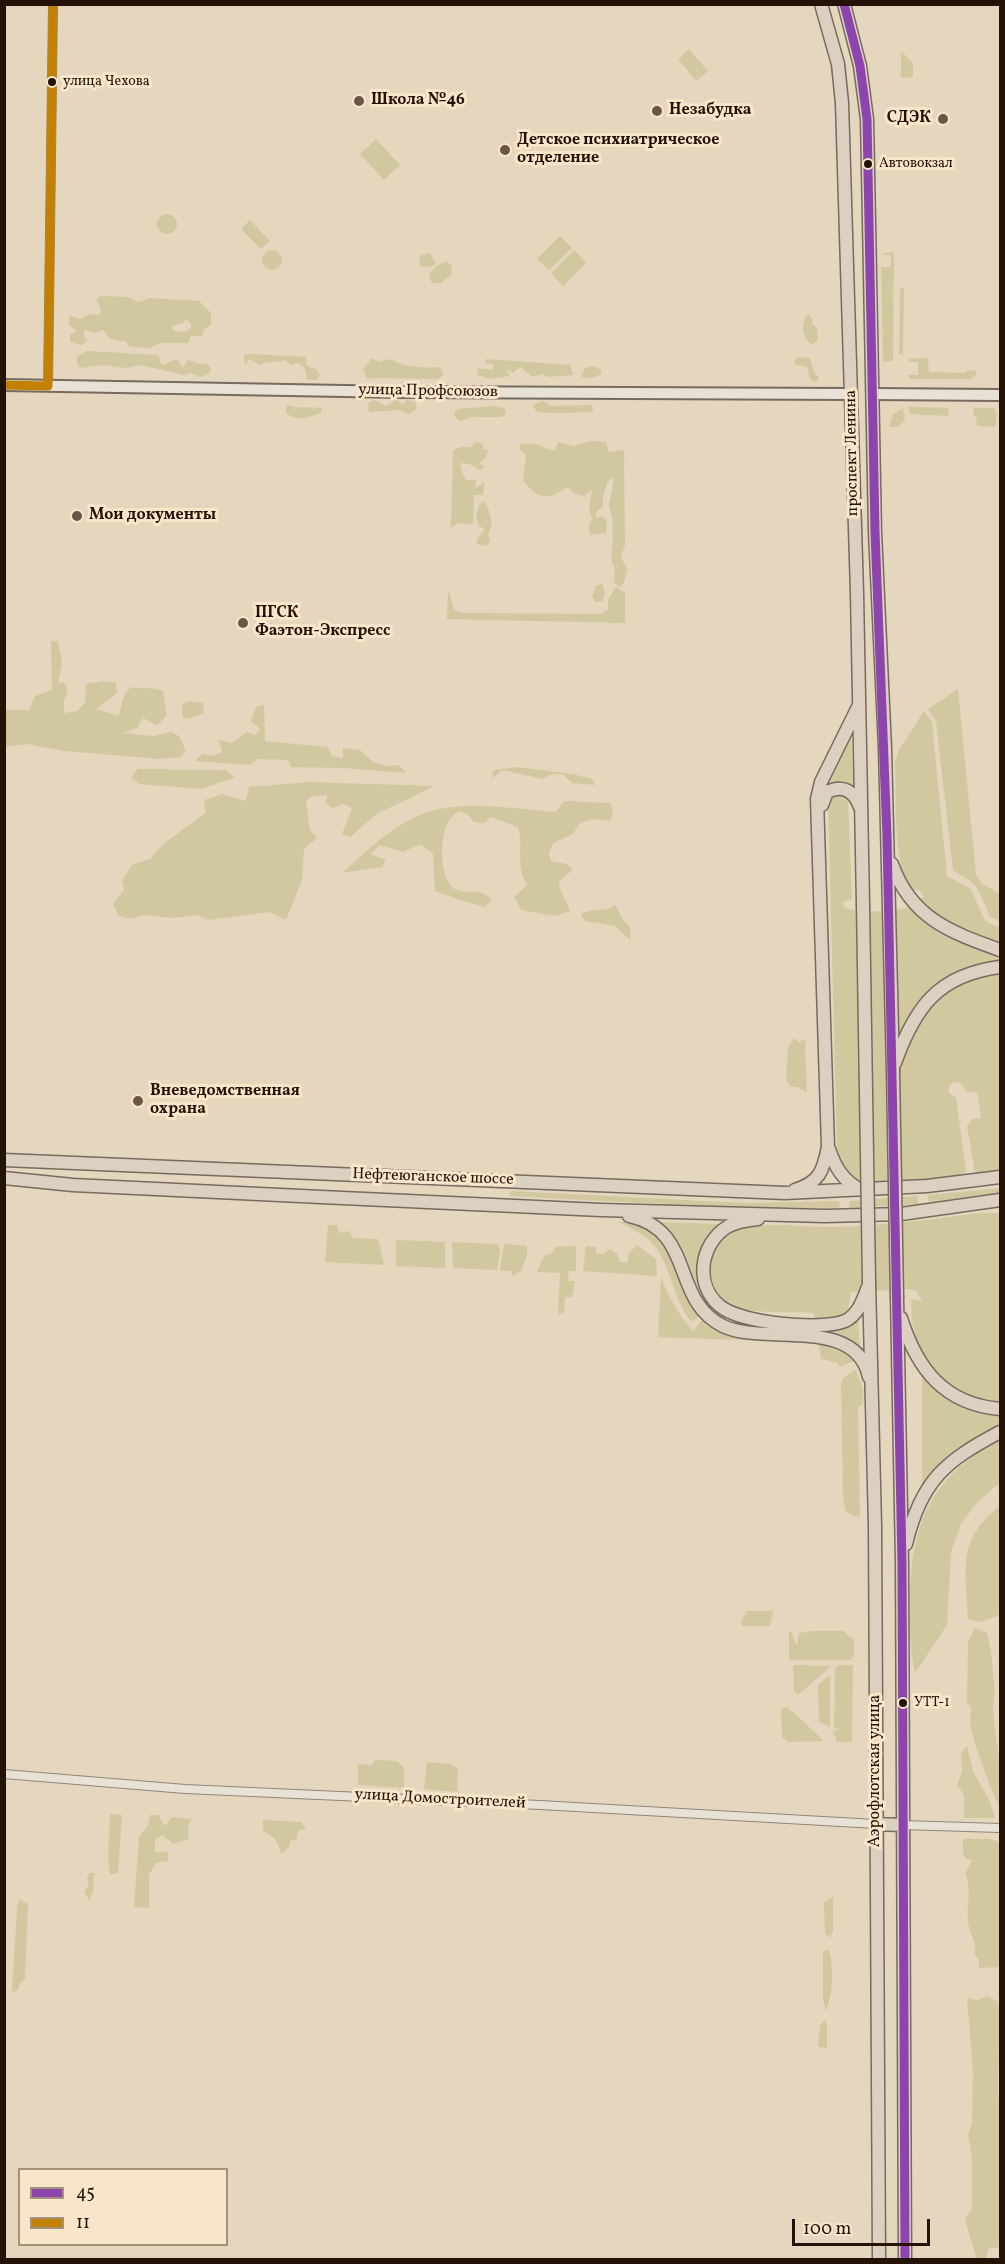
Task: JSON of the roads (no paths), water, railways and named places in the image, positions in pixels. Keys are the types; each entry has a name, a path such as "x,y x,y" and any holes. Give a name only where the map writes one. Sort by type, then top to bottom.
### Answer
{"main road":[{"name":"проспект Ленина","path":"821,4 838,64 842,103 859,704 869,1282"},
{"name":"проспект Ленина","path":"844,4 855,40 866,110 875,532 889,902 897,1298"},
{"name":"улица Профсоюзов","path":"4,385 401,392 851,393"},
{"path":"851,393 1000,395"},
{"path":"784,1193 808,1186 819,1176 828,1148 818,799 821,782 859,704"},
{"path":"819,824 822,801 827,792 836,788 845,788 853,794 861,811"},
{"path":"887,836 897,879 916,907 947,930 1000,950"},
{"path":"892,1070 908,1030 920,1008 933,994 950,981 1000,967"},
{"path":"828,1148 840,1174 850,1184 862,1190"},
{"name":"Нефтеюганское шоссе","path":"4,1160 784,1193 862,1190 1000,1176"},
{"name":"Нефтеюганское шоссе","path":"4,1178 118,1187 601,1210 786,1215"},
{"path":"867,1298 853,1315 845,1320 811,1325 739,1316 719,1305 706,1285 703,1267 708,1248 714,1238 728,1226 749,1220 786,1215 877,1215 1000,1200"},
{"path":"980,1204 1000,1206"},
{"path":"601,1210 642,1219 658,1227 669,1240 699,1306 710,1319 739,1331 809,1336 837,1341 854,1352 864,1363 873,1399"},
{"name":"Аэрофлотская улица","path":"869,1282 867,1298 873,1399 879,2259"},
{"path":"897,1298 905,1332 919,1362 927,1373 945,1390 962,1400 1000,1409"},
{"name":"Аэрофлотская улица","path":"897,1298 902,1563 905,2259"},
{"path":"902,1563 910,1527 923,1496 935,1477 959,1456 1000,1432"},
{"path":"876,1824 902,1825"}],"street":[{"path":"48,386 53,4"},
{"name":"улица Домостроителей","path":"4,1774 185,1789 540,1805 837,1824 876,1824"},
{"path":"902,1825 1000,1828"}],"place":[{"name":"улица Чехова","path":"52,82"},
{"name":"Школа №46","path":"359,101"},
{"name":"Незабудка","path":"657,111"},
{"name":"СДЭК","path":"943,119"},
{"name":"Детское психиатрическое отделение","path":"505,150"},
{"name":"Автовокзал","path":"868,164"},
{"name":"Мои документы","path":"77,516"},
{"name":"ПГСК Фаэтон-Экспресс","path":"243,623"},
{"name":"Вневедомственная охрана","path":"138,1101"},
{"name":"УТТ-1","path":"903,1703"}]}
